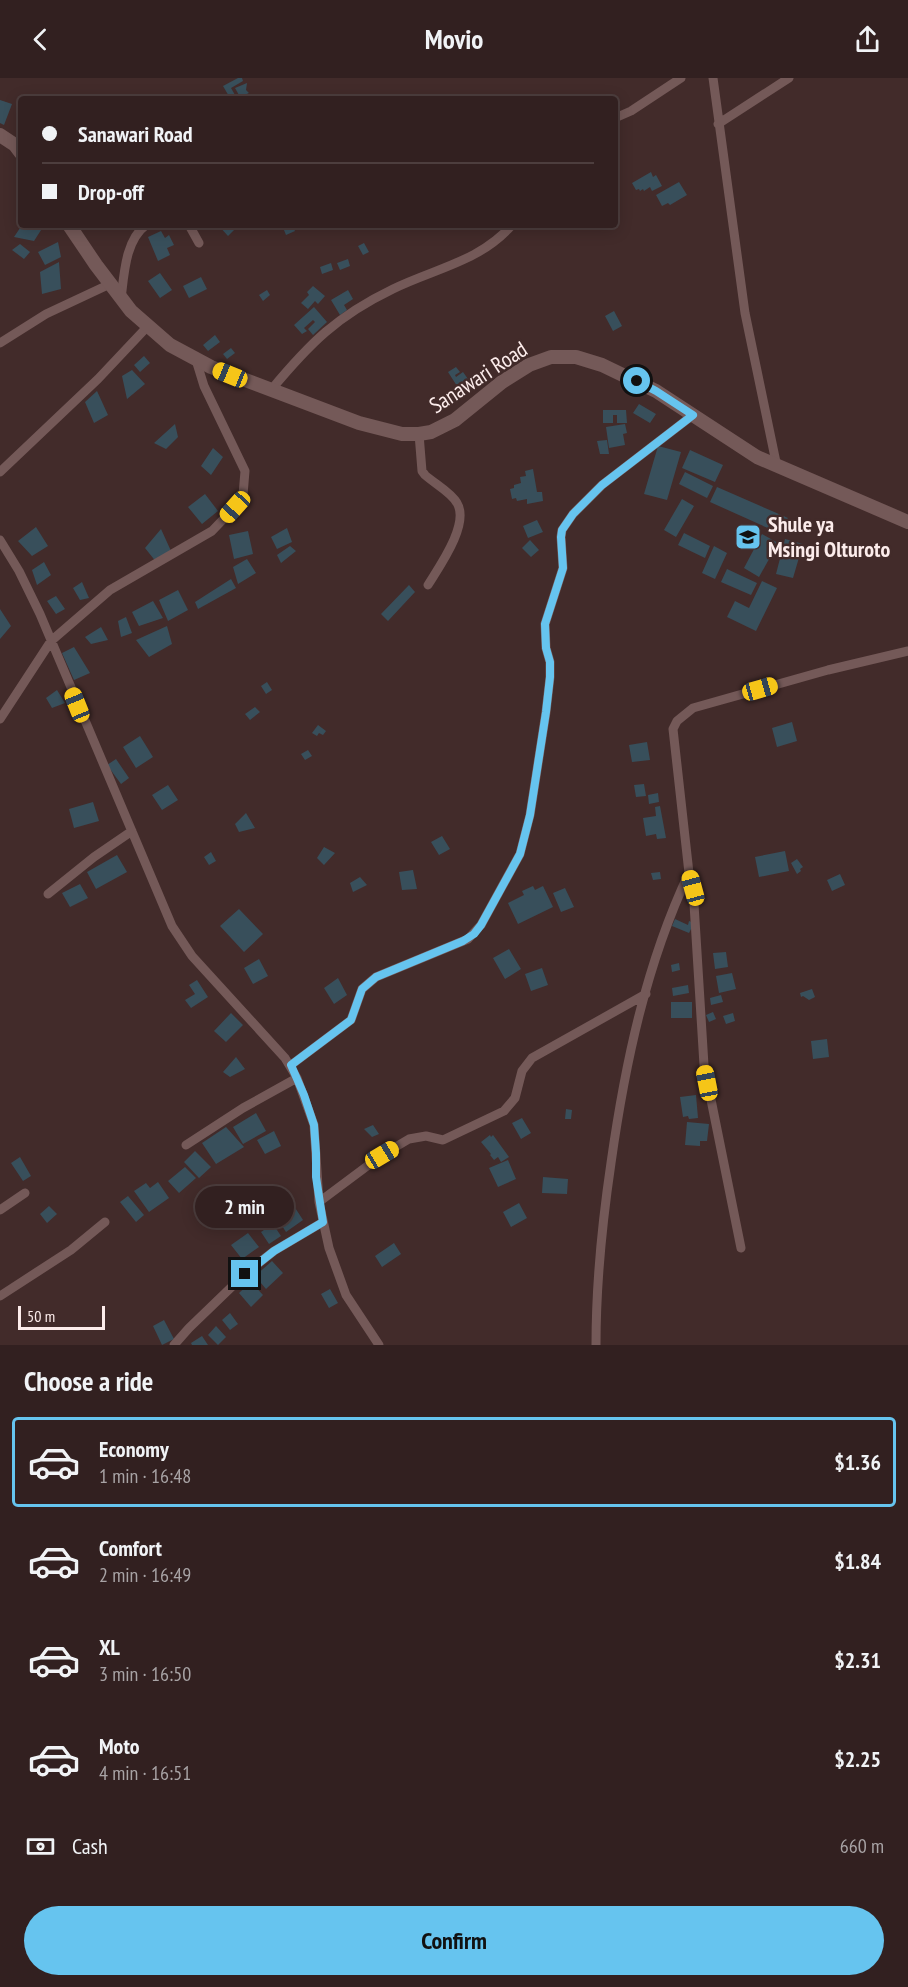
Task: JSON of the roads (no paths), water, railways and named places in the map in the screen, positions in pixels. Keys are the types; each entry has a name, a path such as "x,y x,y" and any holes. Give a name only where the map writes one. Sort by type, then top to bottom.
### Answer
{"street":[{"path":"618,117 631,111 681,78"},
{"path":"713,78 750,344 777,467"},
{"path":"718,124 789,78"},
{"path":"0,135 18,149"},
{"name":"Sanawari Road","path":"71,228 121,299 147,327 170,345 196,360 374,428 402,434 419,434 444,427 529,364 560,356 576,357 602,365 656,391 732,442 777,467 847,494 908,522"},
{"path":"121,299 126,267 134,239 142,228"},
{"path":"191,228 199,243"},
{"path":"271,390 301,354 335,322 394,288 466,260 501,237 509,228"},
{"path":"0,344 46,314 110,284"},
{"path":"0,472 98,379 147,327"},
{"path":"0,719 51,641 110,590 212,531 243,495 245,471 204,386 196,360"},
{"path":"291,1065 351,1020 358,995 366,984 376,977 468,939 481,925 520,854 530,815 550,677 545,624 563,568 562,530 573,514 602,485 693,415"},
{"path":"419,434 422,471 454,498 459,506 460,514 459,526 450,546 428,585"},
{"path":"0,540 32,596 168,916 182,942 192,956 291,1065 314,1125 318,1202 328,1248 346,1294 379,1345"},
{"path":"741,1248 704,1065 693,888 689,873 673,729 677,721 693,708 828,670 908,651"},
{"path":"48,894 94,857 132,831"},
{"path":"596,1345 597,1275 617,1112 634,1034 663,931 689,873"},
{"path":"318,1202 382,1155 409,1139 426,1136 443,1140 504,1111 515,1098 522,1071 532,1058 646,994"},
{"path":"186,1145 243,1108 297,1078"},
{"path":"0,1210 25,1193"},
{"path":"0,1296 71,1250 105,1222"},
{"path":"174,1345 245,1274 274,1251 323,1222"}],"place":[{"name":"Shule ya Msingi Olturoto","path":"748,537"}]}
